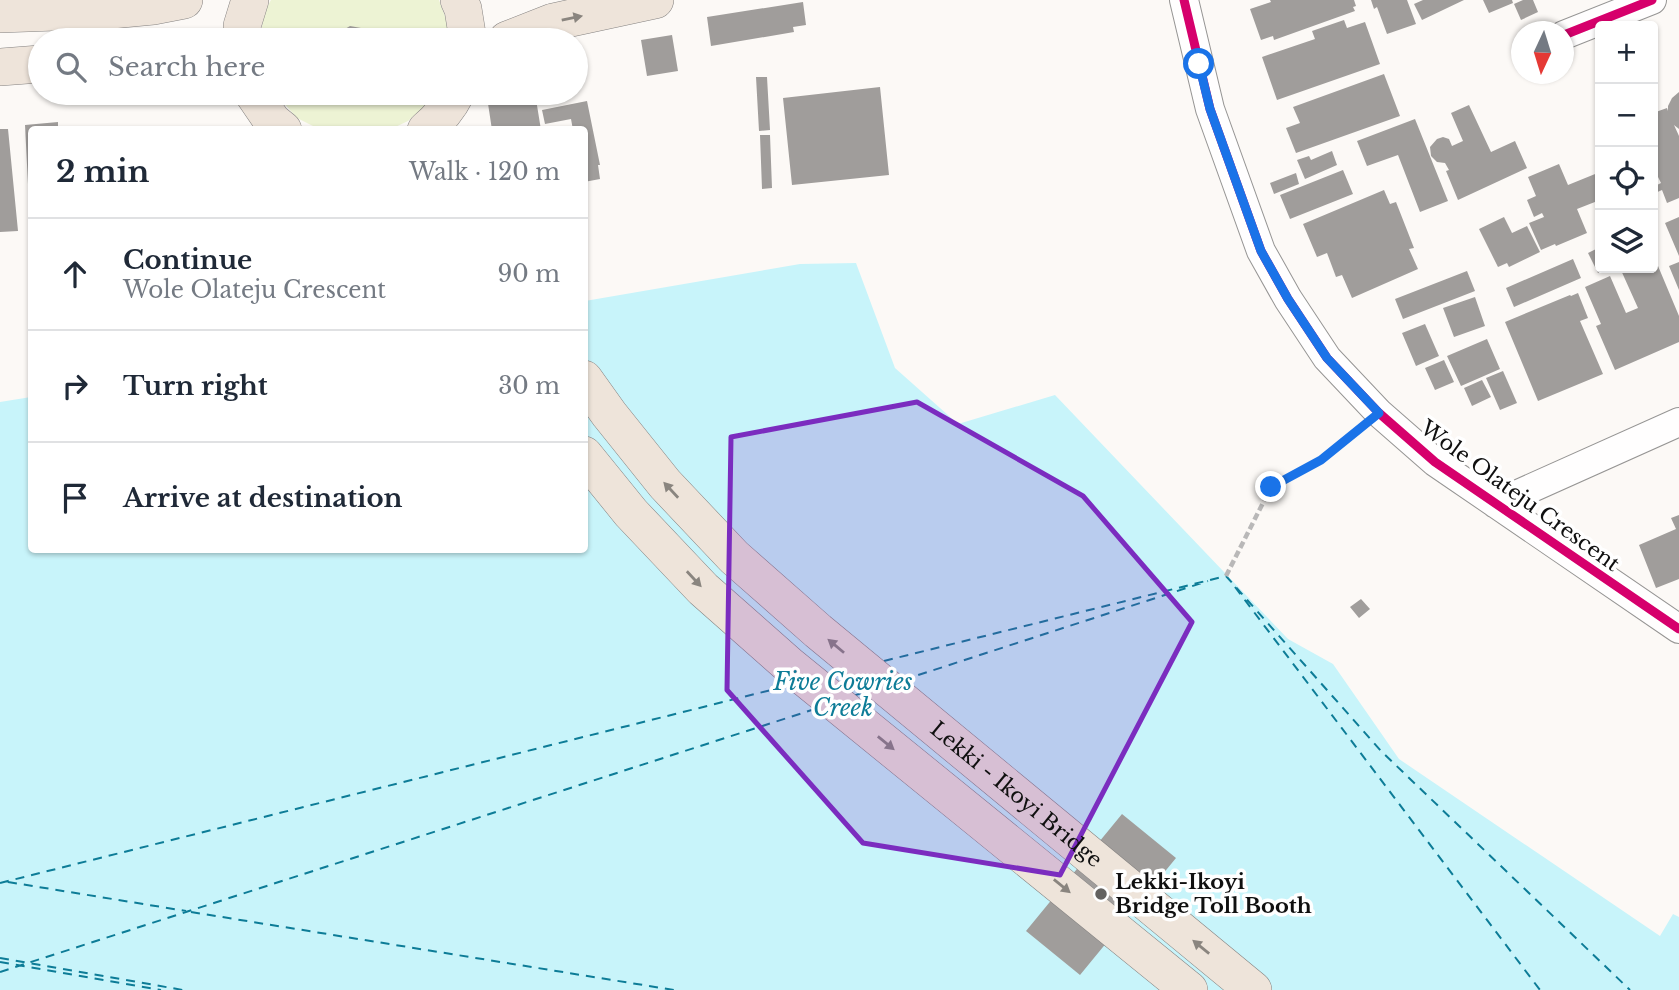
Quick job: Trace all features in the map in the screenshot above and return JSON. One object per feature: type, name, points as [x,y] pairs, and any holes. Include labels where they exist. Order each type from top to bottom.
[{"type":"main road","points":[[0,14],[111,10],[184,0]]},
{"type":"main road","points":[[242,28],[250,0]]},
{"type":"main road","points":[[459,0],[466,28]]},
{"type":"main road","points":[[538,28],[553,22],[655,0]]},
{"type":"main road","points":[[0,67],[28,65]]},
{"type":"main road","points":[[260,105],[279,126]]},
{"type":"main road","points":[[431,126],[453,107]]},
{"type":"main road","name":"Lekki - Ikoyi Bridge","points":[[588,385],[665,484],[734,557],[818,631],[1253,990]]},
{"type":"main road","name":"Lekki - Ikoyi Bridge","points":[[588,460],[631,513],[712,597],[789,665],[1189,990]]},
{"type":"street","name":"Wole Olateju Crescent","points":[[1184,0],[1210,109],[1261,251],[1288,299],[1327,358],[1379,413],[1435,462],[1679,629]]},
{"type":"street","points":[[1574,31],[1652,0]]},
{"type":"street","points":[[1496,505],[1679,422]]},
{"type":"path","points":[[1226,576],[1271,487],[1321,460],[1379,413]]},
{"type":"highlighted area","points":[[917,402],[1083,496],[1192,622],[1060,875],[863,843],[727,690],[731,437]]},
{"type":"green space","points":[[271,0],[439,0],[448,28],[262,28],[264,13]]},
{"type":"green space","points":[[286,105],[426,105],[408,121],[397,126],[313,126],[297,118]]},
{"type":"water","name":"Five Cowries Creek","points":[[856,263],[895,368],[958,424],[1055,395],[1288,639],[1333,664],[1399,759],[1660,936],[1673,914],[1679,917],[1679,990],[0,990],[0,402],[28,397],[28,553],[588,553],[588,300],[800,264]]},
{"type":"building","points":[[1270,0],[1354,0],[1356,6],[1353,7],[1355,11],[1274,40],[1273,36],[1261,40],[1250,9],[1271,2]]},
{"type":"building","points":[[1371,0],[1407,0],[1416,24],[1387,34],[1377,7],[1374,9]]},
{"type":"building","points":[[1423,0],[1464,0],[1422,20],[1414,4]]},
{"type":"building","points":[[1483,0],[1512,0],[1513,3],[1489,13]]},
{"type":"building","points":[[1533,0],[1538,12],[1521,20],[1514,4]]},
{"type":"building","points":[[803,2],[806,25],[793,27],[794,32],[711,46],[707,17]]},
{"type":"building","points":[[1344,20],[1347,28],[1365,22],[1380,64],[1277,100],[1262,57],[1315,39],[1312,31]]},
{"type":"building","points":[[672,35],[678,71],[647,76],[641,40]]},
{"type":"building","points":[[1384,74],[1400,116],[1296,153],[1286,128],[1300,123],[1293,107]]},
{"type":"building","points":[[756,77],[767,77],[770,130],[759,131]]},
{"type":"building","points":[[880,87],[889,175],[792,185],[783,98]]},
{"type":"building","points":[[1679,92],[1679,129],[1674,125],[1679,136],[1679,198],[1667,203],[1662,190],[1658,192],[1658,184],[1661,183],[1658,177],[1658,111],[1667,108],[1668,111],[1672,98]]},
{"type":"building","points":[[488,105],[537,105],[540,126],[491,126]]},
{"type":"building","points":[[567,105],[588,105],[600,165],[600,179],[588,181],[588,126],[572,126],[571,119],[545,124],[542,110]]},
{"type":"building","points":[[1469,105],[1491,152],[1515,141],[1527,168],[1458,200],[1446,171],[1449,170],[1445,163],[1437,162],[1431,156],[1430,147],[1443,137],[1449,139],[1452,146],[1463,141],[1451,113]]},
{"type":"building","points":[[1415,119],[1448,201],[1420,212],[1398,155],[1367,166],[1357,141]]},
{"type":"building","points":[[58,122],[58,126],[28,126],[28,184],[25,125]]},
{"type":"building","points":[[0,129],[8,129],[18,231],[0,232]]},
{"type":"building","points":[[760,135],[770,135],[772,188],[762,189]]},
{"type":"building","points":[[1332,151],[1337,165],[1305,179],[1297,160],[1309,156],[1311,160]]},
{"type":"building","points":[[1559,164],[1568,185],[1595,174],[1595,202],[1577,209],[1587,233],[1541,250],[1529,223],[1544,217],[1542,213],[1534,217],[1527,200],[1536,196],[1528,177]]},
{"type":"building","points":[[1343,170],[1353,194],[1290,219],[1280,195]]},
{"type":"building","points":[[1296,173],[1299,184],[1274,194],[1270,183]]},
{"type":"building","points":[[1384,190],[1390,204],[1396,202],[1414,248],[1409,249],[1418,269],[1352,298],[1342,275],[1336,277],[1327,253],[1317,257],[1303,224]]},
{"type":"building","points":[[1504,217],[1512,233],[1527,226],[1540,252],[1509,267],[1507,263],[1498,267],[1479,229]]},
{"type":"building","points":[[1679,217],[1679,256],[1665,223]]},
{"type":"building","points":[[1595,250],[1595,267],[1588,253]]},
{"type":"building","points":[[1573,259],[1581,278],[1514,307],[1506,288]]},
{"type":"building","points":[[1679,262],[1679,290],[1669,266]]},
{"type":"building","points":[[1658,266],[1679,316],[1679,342],[1615,370],[1596,326],[1601,324],[1585,287],[1610,276],[1626,313],[1638,308],[1622,273],[1658,273]]},
{"type":"building","points":[[1467,271],[1475,291],[1403,319],[1395,299]]},
{"type":"building","points":[[1578,293],[1588,318],[1580,321],[1603,374],[1538,401],[1505,322]]},
{"type":"building","points":[[1475,297],[1485,326],[1454,337],[1443,308]]},
{"type":"building","points":[[1425,324],[1439,356],[1416,366],[1402,333]]},
{"type":"building","points":[[1487,339],[1500,369],[1461,386],[1447,356]]},
{"type":"building","points":[[1444,360],[1454,382],[1435,390],[1425,368]]},
{"type":"building","points":[[1503,371],[1517,403],[1500,410],[1486,378]]},
{"type":"building","points":[[1482,380],[1491,397],[1472,406],[1464,388]]},
{"type":"building","points":[[1679,515],[1679,579],[1656,588],[1639,545],[1676,529],[1671,518]]},
{"type":"building","points":[[1361,599],[1370,609],[1359,618],[1350,607]]},
{"type":"building","name":"Lekki-Ikoyi Bridge Toll Booth","points":[[1122,814],[1176,858],[1080,975],[1026,931]]},
{"type":"ferry route","points":[[884,661],[1226,576],[1381,751],[1630,990]]},
{"type":"ferry route","points":[[903,680],[1208,581]]},
{"type":"ferry route","points":[[1235,587],[1540,990]]},
{"type":"ferry route","points":[[829,675],[841,672]]},
{"type":"ferry route","points":[[0,883],[787,686]]},
{"type":"ferry route","points":[[853,696],[865,692]]},
{"type":"ferry route","points":[[0,972],[815,709]]},
{"type":"ferry route","points":[[8,882],[186,911]]},
{"type":"ferry route","points":[[191,912],[674,990]]},
{"type":"ferry route","points":[[0,958],[183,990]]},
{"type":"ferry route","points":[[0,962],[161,990]]},
{"type":"cycle path","points":[[1184,0],[1210,109],[1261,251],[1288,299],[1327,358],[1379,413],[1435,462],[1679,629]]},
{"type":"cycle path","points":[[1574,31],[1652,0]]},
{"type":"place","name":"Lekki-Ikoyi Bridge Toll Booth","points":[[1101,894]]},
{"type":"route","points":[[1199,64],[1210,109],[1261,251],[1288,299],[1327,358],[1379,413],[1321,460],[1271,487]]}]
